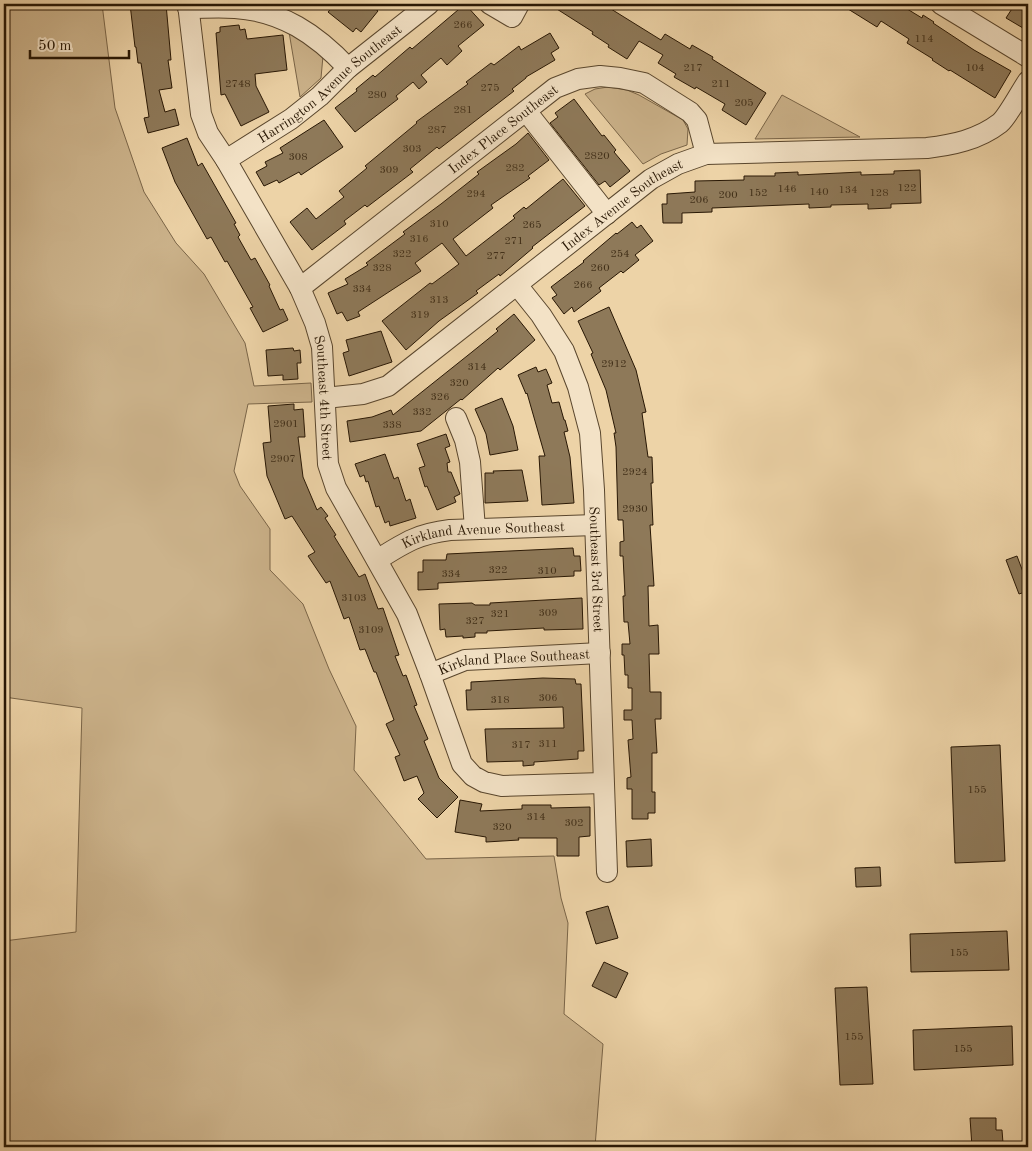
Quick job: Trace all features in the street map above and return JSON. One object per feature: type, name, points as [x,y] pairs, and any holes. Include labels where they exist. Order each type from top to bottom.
[{"type":"street","name":"Harrington Avenue Southeast","points":[[226,160],[320,96],[348,68],[429,4]]},
{"type":"street","points":[[490,4],[512,17],[519,4]]},
{"type":"street","points":[[941,4],[1028,57]]},
{"type":"street","points":[[188,6],[236,8],[275,15],[329,47],[348,68]]},
{"type":"street","name":"Southeast 4th Street","points":[[188,6],[201,114],[208,133],[226,160],[300,288],[315,323],[322,347],[328,464],[336,488],[407,614],[462,764],[473,776],[484,782],[502,786],[603,783]]},
{"type":"street","name":"Index Place Southeast","points":[[300,288],[555,88],[578,79],[600,76],[644,83],[690,112],[697,120],[706,154]]},
{"type":"street","name":"Index Avenue Southeast","points":[[325,398],[363,394],[388,386],[651,179],[678,164],[706,154],[927,148],[950,145],[968,140],[1001,122],[1028,81]]},
{"type":"street","points":[[526,111],[607,214]]},
{"type":"street","name":"Southeast 3rd Street","points":[[517,285],[541,315],[564,351],[578,387],[590,433],[594,490],[607,872]]},
{"type":"street","points":[[456,418],[465,440],[470,462],[475,529]]},
{"type":"street","name":"Kirkland Avenue Southeast","points":[[377,560],[408,540],[430,533],[475,529],[595,525]]},
{"type":"street","name":"Kirkland Place Southeast","points":[[430,674],[465,660],[600,653]]},
{"type":"shaded area","points":[[4,4],[102,4],[115,108],[144,192],[176,243],[204,274],[245,343],[254,386],[311,383],[312,402],[248,404],[234,471],[240,486],[270,529],[270,570],[303,604],[329,669],[356,726],[354,770],[426,859],[554,856],[561,898],[568,923],[564,1014],[603,1044],[595,1147],[4,1147],[4,941],[76,932],[82,708],[4,697]]},
{"type":"shaded area","points":[[289,32],[323,56],[321,78],[300,97]]},
{"type":"shaded area","points":[[608,87],[627,90],[639,95],[683,120],[688,129],[687,145],[661,154],[643,164],[585,94],[595,89]]},
{"type":"shaded area","points":[[782,95],[860,137],[755,139]]},
{"type":"building","points":[[130,4],[166,4],[171,60],[168,60],[172,88],[159,90],[165,112],[175,109],[179,125],[148,133],[144,118],[149,117],[141,63],[138,63],[135,47]]},
{"type":"building","points":[[335,4],[369,4],[378,11],[361,32],[356,28],[353,32],[328,12]]},
{"type":"building","points":[[465,4],[484,25],[458,46],[462,51],[447,65],[441,58],[421,75],[427,82],[419,89],[413,82],[396,96],[398,99],[355,132],[335,108],[357,91],[356,89],[373,75],[375,77],[410,47],[412,49]]},
{"type":"building","points":[[549,4],[603,4],[661,40],[665,34],[690,49],[692,45],[766,93],[746,125],[722,110],[725,104],[674,77],[676,74],[658,63],[663,55],[639,41],[627,59],[608,47],[609,45],[592,34],[593,32]]},
{"type":"building","points":[[840,4],[899,4],[922,18],[923,15],[974,50],[1011,71],[995,98],[932,60],[907,43],[909,39],[881,21],[877,27]]},
{"type":"building","points":[[1015,4],[1028,4],[1028,31],[1006,18]]},
{"type":"building","points":[[239,25],[240,30],[245,29],[247,39],[283,35],[287,70],[255,74],[256,86],[269,112],[241,126],[225,94],[221,95],[216,33],[220,32],[220,27]]},
{"type":"building","points":[[550,33],[559,48],[551,53],[555,60],[526,77],[512,89],[514,91],[439,149],[437,147],[410,169],[413,172],[367,207],[365,205],[344,221],[346,224],[312,250],[290,222],[307,208],[316,219],[344,197],[339,191],[367,168],[365,166],[416,122],[468,84],[466,82],[491,63],[494,65],[519,46],[521,50]]},
{"type":"building","points":[[574,99],[602,136],[604,135],[616,150],[614,152],[630,171],[610,187],[605,181],[599,185],[550,123],[558,117],[555,113]]},
{"type":"building","points":[[324,120],[343,147],[301,175],[299,172],[279,183],[277,180],[264,186],[256,172],[267,166],[265,162],[283,153],[280,148]]},
{"type":"building","points":[[528,133],[549,160],[528,176],[530,178],[491,205],[493,208],[453,239],[466,256],[515,218],[513,216],[524,207],[526,209],[563,179],[585,206],[532,247],[500,276],[499,274],[476,291],[478,293],[439,321],[406,350],[382,321],[430,283],[432,284],[459,264],[442,243],[415,263],[421,271],[358,312],[360,316],[347,321],[342,312],[337,314],[328,293],[348,284],[345,279],[368,265],[366,263],[405,234],[403,232],[479,174],[477,172]]},
{"type":"building","points":[[187,138],[198,166],[202,163],[236,223],[234,224],[240,235],[238,237],[251,260],[255,258],[270,285],[280,310],[283,309],[288,320],[263,332],[250,308],[253,307],[227,261],[225,262],[211,237],[207,239],[175,182],[162,148]]},
{"type":"building","points":[[920,170],[921,203],[891,204],[891,208],[868,209],[868,204],[831,205],[831,207],[809,208],[809,204],[712,208],[712,212],[682,213],[682,223],[663,223],[662,204],[667,204],[667,194],[695,192],[695,181],[744,180],[744,176],[775,176],[775,173],[798,172],[798,175],[861,172],[861,175],[894,174],[894,171]]},
{"type":"building","points":[[632,222],[637,228],[641,225],[653,241],[635,255],[639,260],[599,288],[601,291],[574,312],[572,307],[564,314],[552,298],[557,295],[551,287]]},
{"type":"building","points":[[609,307],[636,370],[646,412],[642,413],[648,457],[652,457],[653,525],[650,525],[654,586],[648,586],[649,626],[658,625],[659,654],[649,654],[650,692],[661,692],[661,719],[655,719],[657,753],[652,753],[652,792],[655,792],[655,813],[648,813],[648,819],[632,819],[632,789],[627,789],[627,778],[631,777],[628,740],[633,739],[632,720],[624,720],[624,710],[632,710],[632,688],[628,688],[628,675],[625,675],[624,655],[622,655],[622,644],[630,644],[628,622],[624,622],[623,556],[620,556],[620,542],[624,541],[623,520],[618,520],[614,433],[616,433],[606,390],[591,354],[593,353],[578,321]]},
{"type":"building","points":[[514,314],[535,340],[500,370],[498,368],[462,400],[421,431],[350,442],[347,421],[372,417],[391,410],[393,415],[498,331],[496,329]]},
{"type":"building","points":[[381,331],[392,362],[349,376],[343,353],[349,351],[346,340]]},
{"type":"building","points":[[293,348],[294,351],[300,350],[301,363],[297,363],[298,379],[283,380],[283,375],[268,376],[266,350]]},
{"type":"building","points":[[536,367],[538,372],[546,369],[552,383],[547,385],[552,403],[559,402],[565,420],[568,431],[564,432],[570,457],[574,503],[542,505],[539,456],[545,456],[527,393],[518,375]]},
{"type":"building","points":[[502,398],[513,426],[518,450],[490,455],[486,434],[475,409]]},
{"type":"building","points":[[294,404],[294,410],[303,409],[305,437],[298,437],[303,477],[317,510],[321,507],[328,516],[325,518],[336,535],[334,536],[359,577],[365,574],[378,609],[383,608],[399,655],[395,656],[403,676],[406,675],[417,705],[414,706],[428,739],[424,741],[439,778],[458,797],[437,818],[418,799],[424,793],[417,776],[404,781],[395,757],[400,755],[386,724],[394,720],[376,672],[374,672],[365,649],[360,650],[349,617],[344,619],[330,581],[326,583],[308,556],[315,552],[292,516],[285,519],[267,476],[263,443],[271,442],[268,406]]},
{"type":"building","points":[[446,434],[450,446],[445,448],[450,462],[447,463],[448,472],[451,472],[460,494],[454,497],[456,502],[437,510],[427,486],[425,487],[419,468],[425,466],[417,444]]},
{"type":"building","points":[[385,454],[394,479],[398,477],[406,501],[410,499],[416,518],[390,526],[389,521],[385,523],[379,506],[376,507],[368,481],[366,482],[364,475],[360,477],[355,464]]},
{"type":"building","points":[[522,470],[528,501],[485,503],[485,473]]},
{"type":"building","points":[[573,548],[574,556],[580,556],[581,571],[574,571],[574,576],[438,583],[438,589],[418,590],[418,572],[423,572],[423,560],[446,560],[447,554]]},
{"type":"building","points":[[1017,556],[1026,580],[1028,579],[1028,591],[1019,594],[1006,560]]},
{"type":"building","points":[[582,598],[583,629],[544,630],[544,628],[487,631],[487,633],[475,633],[475,637],[463,638],[463,636],[446,637],[445,629],[440,630],[439,604],[472,603],[475,605],[490,605],[490,603]]},
{"type":"building","points":[[543,678],[575,679],[576,684],[581,684],[584,751],[578,751],[578,759],[534,762],[534,765],[523,766],[523,761],[487,762],[485,729],[564,728],[563,707],[467,710],[466,690],[471,690],[471,682]]},
{"type":"building","points":[[1000,745],[1005,861],[955,863],[951,747]]},
{"type":"building","points":[[460,800],[482,804],[480,811],[522,809],[522,805],[551,805],[551,808],[590,807],[590,836],[579,837],[579,856],[557,856],[557,838],[518,838],[519,840],[486,842],[486,837],[455,832]]},
{"type":"building","points":[[651,839],[652,866],[627,867],[626,841]]},
{"type":"building","points":[[880,867],[881,886],[856,887],[855,868]]},
{"type":"building","points":[[608,906],[618,938],[596,944],[586,912]]},
{"type":"building","points":[[1007,931],[1009,970],[911,972],[910,934]]},
{"type":"building","points":[[604,962],[628,973],[616,998],[592,986]]},
{"type":"building","points":[[867,987],[873,1084],[840,1085],[835,988]]},
{"type":"building","points":[[1012,1026],[1013,1065],[914,1070],[913,1030]]},
{"type":"building","points":[[970,1118],[996,1118],[996,1130],[1002,1130],[1003,1143],[997,1143],[997,1147],[972,1147]]}]
